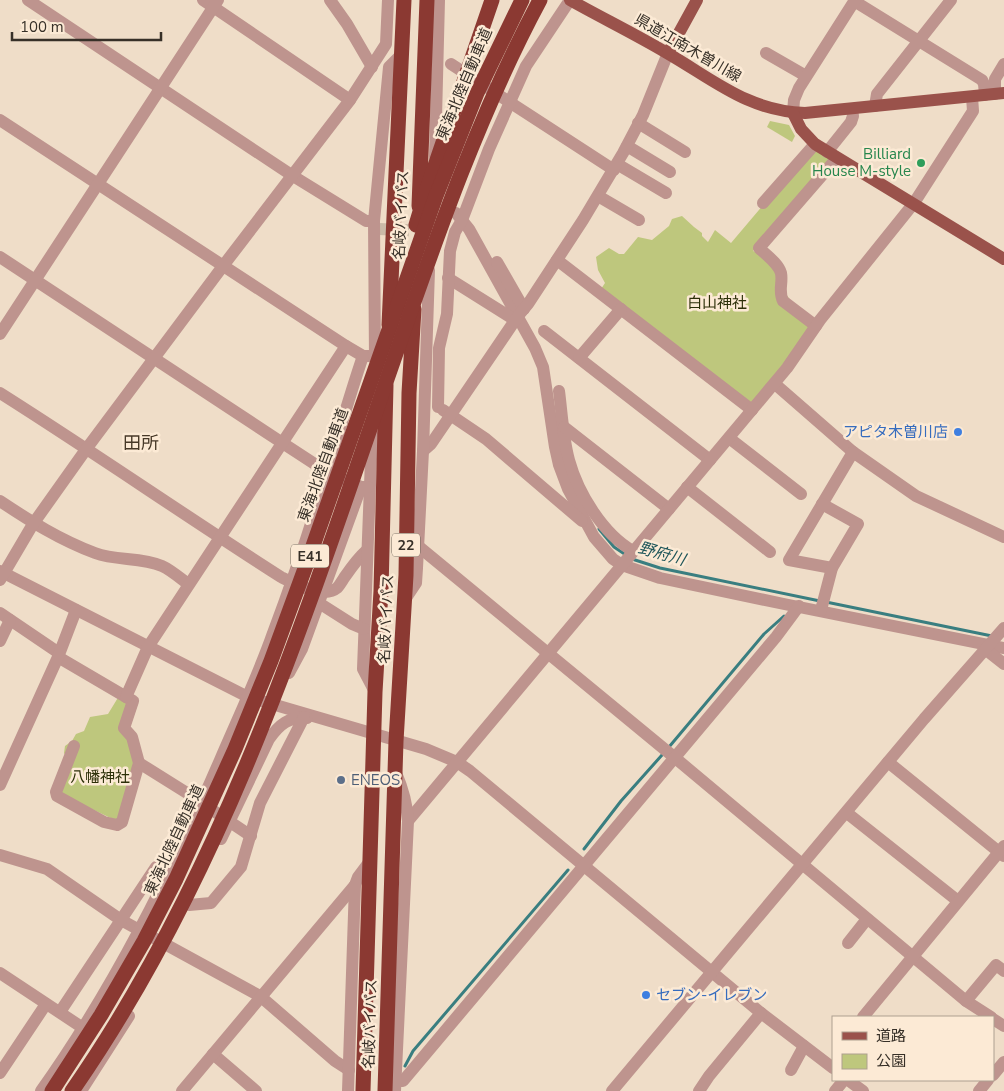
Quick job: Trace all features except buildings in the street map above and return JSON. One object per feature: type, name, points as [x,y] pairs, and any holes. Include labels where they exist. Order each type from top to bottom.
[{"type":"highway","name":"名岐バイパス","points":[[363,1091],[392,226],[404,0]]},
{"type":"highway","name":"名岐バイパス","points":[[392,1088],[396,740],[404,601],[409,393],[427,0]]},
{"type":"highway","points":[[365,401],[425,195],[492,0]]},
{"type":"highway","name":"東海北陸自動車道","points":[[52,1091],[101,1015],[144,942],[176,879],[235,749],[271,661],[365,401],[436,196],[477,93],[522,0]]},
{"type":"highway","name":"E41","points":[[72,1091],[118,1019],[156,952],[190,886],[252,753],[288,664],[450,203],[492,100],[540,0]]},
{"type":"highway","points":[[510,60],[545,0]]},
{"type":"main road","name":"県道江南木曽川線","points":[[570,0],[668,53],[732,93],[761,106],[794,113],[995,94]]},
{"type":"main road","points":[[668,53],[697,0]]},
{"type":"main road","points":[[794,113],[801,129],[815,144],[1003,257]]},
{"type":"street","points":[[28,0],[293,176],[376,226]]},
{"type":"street","points":[[203,0],[216,4],[350,100]]},
{"type":"street","points":[[330,0],[348,24],[372,68]]},
{"type":"street","points":[[388,0],[386,44],[372,68],[350,100],[87,448],[33,524],[1,575],[76,610],[248,697],[426,749],[457,762],[761,1013],[804,1046],[830,1061]]},
{"type":"street","points":[[404,601],[416,583],[436,134],[439,0]]},
{"type":"street","points":[[438,407],[439,348],[446,314],[450,232],[526,66],[570,0]]},
{"type":"street","points":[[794,113],[797,94],[806,76],[854,0],[982,80],[995,94]]},
{"type":"street","points":[[875,106],[876,94],[951,0]]},
{"type":"street","points":[[0,334],[216,4]]},
{"type":"street","points":[[423,451],[431,444],[557,260],[616,167],[638,123],[668,53]]},
{"type":"street","points":[[766,53],[806,76]]},
{"type":"street","points":[[375,692],[363,669],[369,356],[376,226],[389,67],[402,54]]},
{"type":"street","points":[[451,64],[616,167],[666,193]]},
{"type":"street","points":[[995,94],[996,79],[1004,64]]},
{"type":"street","points":[[408,821],[687,486],[775,384],[816,326],[914,203],[973,111],[972,97]]},
{"type":"street","points":[[816,326],[783,301],[780,295],[781,275],[779,268],[759,248],[832,155],[851,122],[853,116],[852,109]]},
{"type":"street","points":[[0,120],[346,346],[369,356]]},
{"type":"street","points":[[638,123],[684,152]]},
{"type":"street","points":[[763,203],[815,144]]},
{"type":"street","points":[[627,146],[670,172]]},
{"type":"street","points":[[598,196],[639,220]]},
{"type":"street","points":[[461,210],[519,314],[543,367],[559,464],[568,489],[594,537],[613,559],[628,558]]},
{"type":"street","points":[[0,257],[327,472],[365,487]]},
{"type":"street","points":[[557,260],[752,410]]},
{"type":"street","points":[[448,278],[519,314]]},
{"type":"street","points":[[579,358],[621,309]]},
{"type":"street","points":[[544,331],[710,460]]},
{"type":"street","points":[[126,697],[148,647],[281,442],[346,346]]},
{"type":"street","points":[[41,1091],[83,1028],[140,931],[170,872],[201,803],[273,636],[327,472],[344,411],[369,356]]},
{"type":"street","points":[[775,384],[853,452],[916,496],[1004,537]]},
{"type":"street","points":[[559,391],[569,461],[591,508],[610,534],[621,544],[628,558],[660,578],[799,606],[822,604],[993,640],[1004,648]]},
{"type":"street","points":[[0,393],[87,448],[281,577],[321,598],[352,624],[364,628]]},
{"type":"street","points":[[424,403],[438,407],[486,439],[586,524]]},
{"type":"street","points":[[564,427],[669,509]]},
{"type":"street","points":[[729,438],[801,494]]},
{"type":"street","points":[[832,568],[789,560],[853,452]]},
{"type":"street","points":[[687,486],[770,552]]},
{"type":"street","points":[[274,705],[302,649],[365,487]]},
{"type":"street","points":[[0,501],[33,524],[94,552],[111,558],[144,561],[163,566],[188,584]]},
{"type":"street","points":[[822,504],[858,524],[832,568],[822,604]]},
{"type":"street","points":[[418,546],[966,1001],[989,1016]]},
{"type":"street","points":[[321,598],[337,588],[358,558],[366,551]]},
{"type":"street","points":[[392,1088],[403,1081],[776,637],[799,606]]},
{"type":"street","points":[[0,785],[76,610]]},
{"type":"street","points":[[0,641],[5,616],[58,655],[133,701],[124,728],[132,737],[139,763],[122,822],[116,825],[104,822],[57,796],[56,792],[74,746]]},
{"type":"street","points":[[993,640],[1004,664]]},
{"type":"street","points":[[613,1091],[888,762],[993,640]]},
{"type":"street","points":[[81,1091],[110,1047],[167,947],[230,822],[269,739],[278,727],[294,718],[304,717],[322,720]]},
{"type":"street","points":[[189,905],[211,903],[242,867],[260,804],[304,717]]},
{"type":"street","points":[[864,1016],[958,901],[1002,851],[888,762]]},
{"type":"street","points":[[139,763],[251,836]]},
{"type":"street","points":[[392,1088],[408,821],[403,788],[396,772]]},
{"type":"street","points":[[847,813],[958,901]]},
{"type":"street","points":[[0,855],[47,869],[121,920],[167,947],[260,996],[335,1061],[349,1070]]},
{"type":"street","points":[[348,1091],[355,885],[358,877],[370,861]]},
{"type":"street","points":[[60,1012],[156,867],[170,872]]},
{"type":"street","points":[[182,1091],[355,885]]},
{"type":"street","points":[[848,943],[867,919]]},
{"type":"street","points":[[966,1001],[996,965],[1004,971]]},
{"type":"street","points":[[0,973],[83,1028]]},
{"type":"street","points":[[0,1074],[46,1004]]},
{"type":"street","points":[[699,1091],[709,1076],[761,1013]]},
{"type":"street","points":[[791,1070],[804,1046]]},
{"type":"street","points":[[214,1054],[256,1091]]},
{"type":"street","points":[[994,1074],[1004,1062]]},
{"type":"street","points":[[835,1091],[843,1081]]},
{"type":"street","points":[[849,1081],[863,1091]]},
{"type":"green space","points":[[770,121],[789,125],[795,136],[792,142],[767,127]]},
{"type":"green space","name":"白山神社","points":[[815,144],[833,155],[753,251],[764,255],[777,273],[779,285],[813,330],[756,406],[599,292],[605,283],[598,270],[596,257],[609,248],[619,254],[624,254],[638,237],[652,240],[669,226],[672,219],[682,216],[702,233],[702,236],[708,242],[715,230],[731,243]]},
{"type":"green space","name":"八幡神社","points":[[119,696],[133,701],[124,728],[139,763],[119,822],[56,792],[70,762],[64,753],[65,746],[72,741],[76,734],[84,731],[90,717],[108,714]]},
{"type":"waterway","name":"野府川","points":[[599,529],[614,547],[626,555]]},
{"type":"waterway","name":"野府川","points":[[632,559],[660,568],[820,601]]},
{"type":"waterway","name":"野府川","points":[[826,602],[992,636]]},
{"type":"waterway","points":[[669,747],[764,634],[784,616]]},
{"type":"waterway","points":[[584,849],[621,801],[662,755]]},
{"type":"waterway","points":[[405,1066],[413,1051],[568,870]]},
{"type":"tunnel","points":[[379,229],[427,231]]},
{"type":"place","name":"Billiard House M-style","points":[[921,163]]},
{"type":"place","name":"アピタ木曽川店","points":[[958,432]]},
{"type":"place","name":"ENEOS","points":[[341,780]]},
{"type":"place","name":"セブン-イレブン","points":[[646,995]]},
{"type":"district","name":"田所","points":[[141,443]]}]
